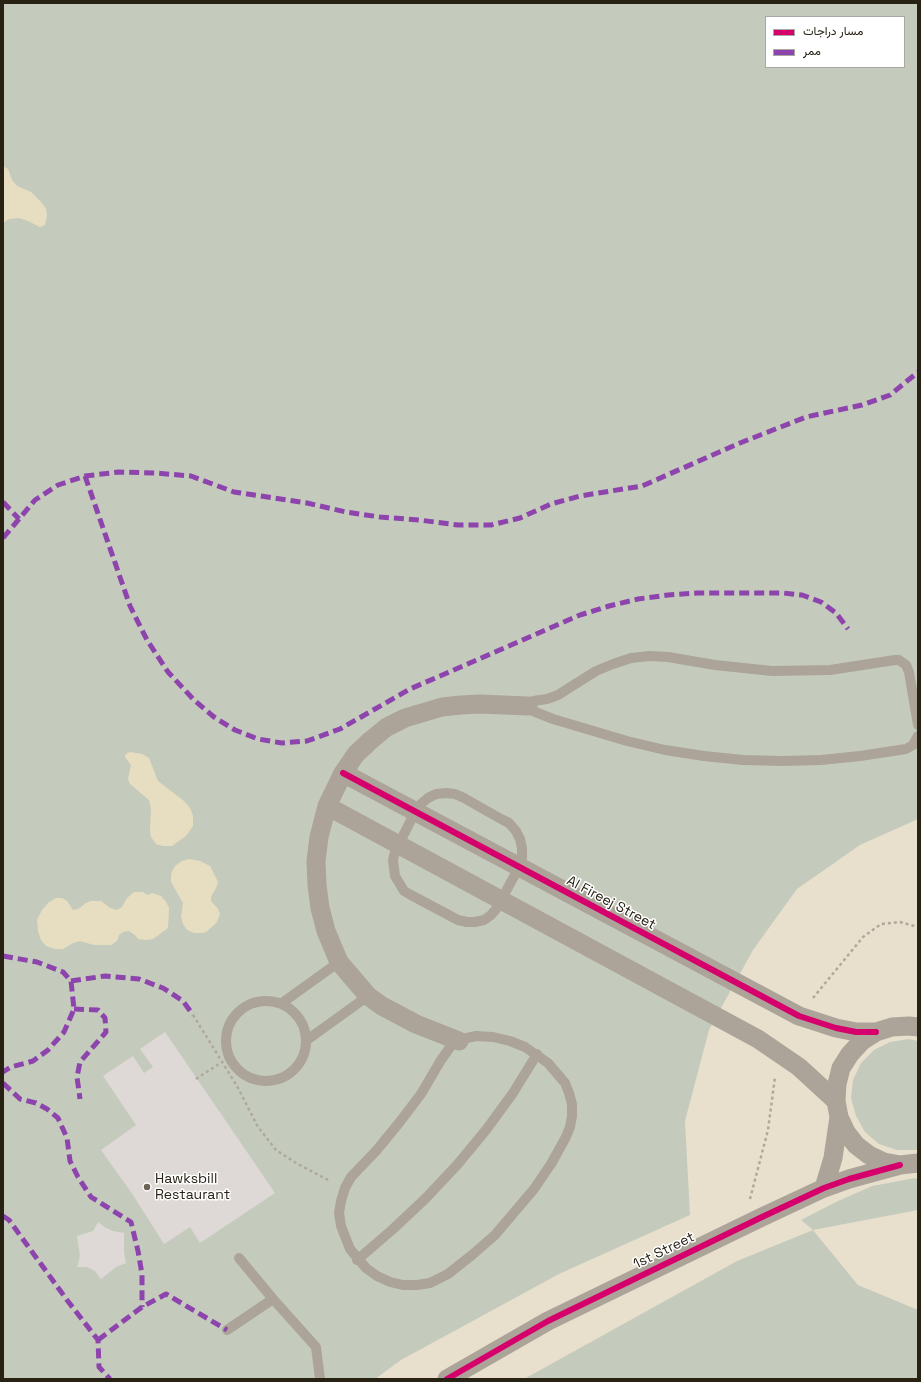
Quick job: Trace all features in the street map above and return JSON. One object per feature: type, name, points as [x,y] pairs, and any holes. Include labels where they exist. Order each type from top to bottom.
[{"type":"street","points":[[459,1041],[416,1024],[382,1006],[368,996],[339,962],[326,931],[320,908],[316,861],[319,837],[327,806],[343,773],[356,754],[387,727],[405,718],[423,712],[461,704],[528,706]]},
{"type":"street","name":"Al Fireej Street","points":[[343,773],[799,1016],[836,1028],[856,1032],[876,1032]]},
{"type":"street","points":[[327,806],[758,1039],[800,1067],[838,1109],[846,1132],[856,1145],[869,1155],[884,1162],[909,1164]]},
{"type":"street","points":[[824,1188],[834,1158],[838,1109],[837,1084],[841,1068],[850,1054],[862,1041],[876,1032],[892,1027],[915,1025]]},
{"type":"street","name":"1st Street","points":[[447,1379],[548,1320],[824,1188],[855,1178],[909,1164]]},
{"type":"lane","points":[[918,724],[909,672],[906,665],[899,660],[830,670],[772,671],[715,665],[668,657],[650,656],[631,658],[596,671],[558,695],[548,699],[533,701],[529,703],[528,706],[532,711],[553,719],[627,741],[688,754],[743,760],[821,760],[860,756],[906,749],[913,745],[918,736]]},
{"type":"lane","points":[[436,794],[456,794],[509,824],[516,831],[522,848],[522,858],[519,867],[501,901],[491,915],[479,921],[467,922],[458,920],[404,890],[394,876],[393,860],[416,812],[421,804],[436,794]]},
{"type":"lane","points":[[282,1003],[339,962]]},
{"type":"lane","points":[[307,1040],[368,996]]},
{"type":"lane","points":[[270,1000],[282,1003],[292,1010],[300,1018],[305,1028],[307,1040],[305,1052],[300,1063],[292,1072],[281,1078],[269,1081],[257,1081],[236,1069],[229,1058],[226,1047],[226,1034],[229,1023],[236,1013],[246,1005],[257,1001],[270,1000]]},
{"type":"lane","points":[[476,1036],[510,1040],[537,1054],[548,1063],[565,1083],[572,1104],[572,1116],[566,1137],[551,1164],[515,1213],[495,1235],[472,1255],[448,1274],[430,1283],[417,1285],[390,1282],[377,1276],[366,1268],[357,1260],[350,1249],[341,1226],[339,1213],[345,1188],[351,1177],[376,1151],[421,1094],[445,1053],[451,1046],[459,1041],[476,1036]]},
{"type":"lane","points":[[357,1260],[425,1199],[457,1165],[486,1130],[513,1093],[537,1054]]},
{"type":"lane","points":[[239,1258],[316,1347],[320,1379]]},
{"type":"lane","points":[[227,1330],[273,1299]]},
{"type":"path","points":[[799,1016],[863,937],[881,924],[900,922],[918,927]]},
{"type":"path","points":[[193,1015],[237,1086],[258,1127],[276,1150],[296,1163],[345,1188]]},
{"type":"path","points":[[749,1201],[768,1130],[779,1052]]},
{"type":"path","points":[[196,1078],[222,1062]]},
{"type":"green space","points":[[3,3],[918,3],[918,819],[860,845],[797,889],[753,950],[709,1030],[685,1121],[690,1215],[559,1274],[401,1360],[375,1379],[3,1379]]},
{"type":"green space","points":[[909,1039],[918,1041],[918,1150],[897,1150],[879,1144],[865,1132],[856,1116],[851,1098],[853,1080],[861,1063],[874,1050],[890,1042]]},
{"type":"green space","points":[[915,1178],[918,1179],[918,1210],[813,1230],[801,1220],[872,1186]]},
{"type":"green space","points":[[813,1230],[858,1285],[918,1310],[918,1379],[524,1379],[737,1261]]},
{"type":"sand","points":[[3,166],[8,169],[12,180],[17,186],[31,192],[42,203],[46,209],[47,215],[45,225],[40,227],[19,218],[9,219],[3,223]]},
{"type":"sand","points":[[130,752],[142,754],[149,758],[158,781],[184,801],[190,808],[193,816],[193,826],[186,836],[172,846],[156,844],[151,837],[151,808],[149,800],[130,784],[128,779],[131,765],[125,757],[126,754]]},
{"type":"sand","points":[[189,859],[200,861],[210,866],[218,882],[211,897],[211,901],[218,909],[220,914],[217,922],[213,926],[206,932],[201,933],[194,933],[187,930],[183,924],[181,917],[183,903],[171,882],[171,874],[175,866],[182,861]]},
{"type":"sand","points":[[134,892],[143,892],[147,895],[152,893],[161,896],[169,908],[168,928],[153,939],[138,939],[129,931],[123,932],[119,935],[117,941],[111,945],[94,945],[80,941],[63,949],[55,949],[46,946],[41,940],[37,920],[42,910],[48,903],[56,898],[62,898],[67,901],[73,910],[78,909],[91,901],[101,901],[110,908],[117,910],[122,907],[127,898]]},
{"type":"building","points":[[165,1032],[275,1193],[200,1243],[190,1227],[164,1244],[133,1195],[101,1150],[136,1125],[103,1076],[133,1056],[144,1073],[153,1067],[140,1049]]},
{"type":"building","points":[[98,1222],[113,1231],[124,1233],[124,1252],[126,1263],[116,1267],[101,1279],[95,1271],[87,1267],[77,1267],[80,1256],[77,1236],[93,1231]]},
{"type":"marked path","points":[[3,538],[35,500],[58,485],[85,476],[119,472],[191,476],[234,492],[307,503],[346,512],[380,517],[458,525],[491,525],[520,518],[551,504],[580,496],[642,486],[740,443],[806,417],[862,405],[890,395],[918,372]]},
{"type":"marked path","points":[[85,476],[130,606],[147,640],[168,672],[194,700],[214,717],[235,730],[258,739],[282,743],[307,741],[340,729],[410,689],[580,615],[638,599],[698,593],[783,593],[802,595],[821,602],[836,613],[848,629]]},
{"type":"marked path","points":[[3,502],[19,519]]},
{"type":"marked path","points":[[3,956],[37,962],[63,972],[71,981],[74,1009],[64,1032],[48,1050],[33,1061],[11,1067],[3,1072]]},
{"type":"marked path","points":[[71,981],[105,976],[139,979],[163,988],[183,1001],[193,1015]]},
{"type":"marked path","points":[[74,1009],[98,1010],[105,1018],[106,1032],[80,1062],[77,1077],[80,1099]]},
{"type":"marked path","points":[[3,1083],[20,1099],[36,1103],[47,1109],[58,1118],[67,1138],[70,1161],[91,1197],[131,1222],[142,1274],[142,1307]]},
{"type":"marked path","points":[[3,1216],[9,1220],[98,1340],[99,1367],[110,1379]]},
{"type":"marked path","points":[[98,1340],[142,1307],[166,1294],[227,1330]]},
{"type":"cycle path","points":[[343,773],[799,1016],[836,1028],[856,1032],[876,1032]]},
{"type":"cycle path","points":[[447,1379],[548,1321],[762,1217],[824,1188],[849,1179],[900,1165]]},
{"type":"place","name":"Hawksbill Restaurant","points":[[147,1187]]}]
